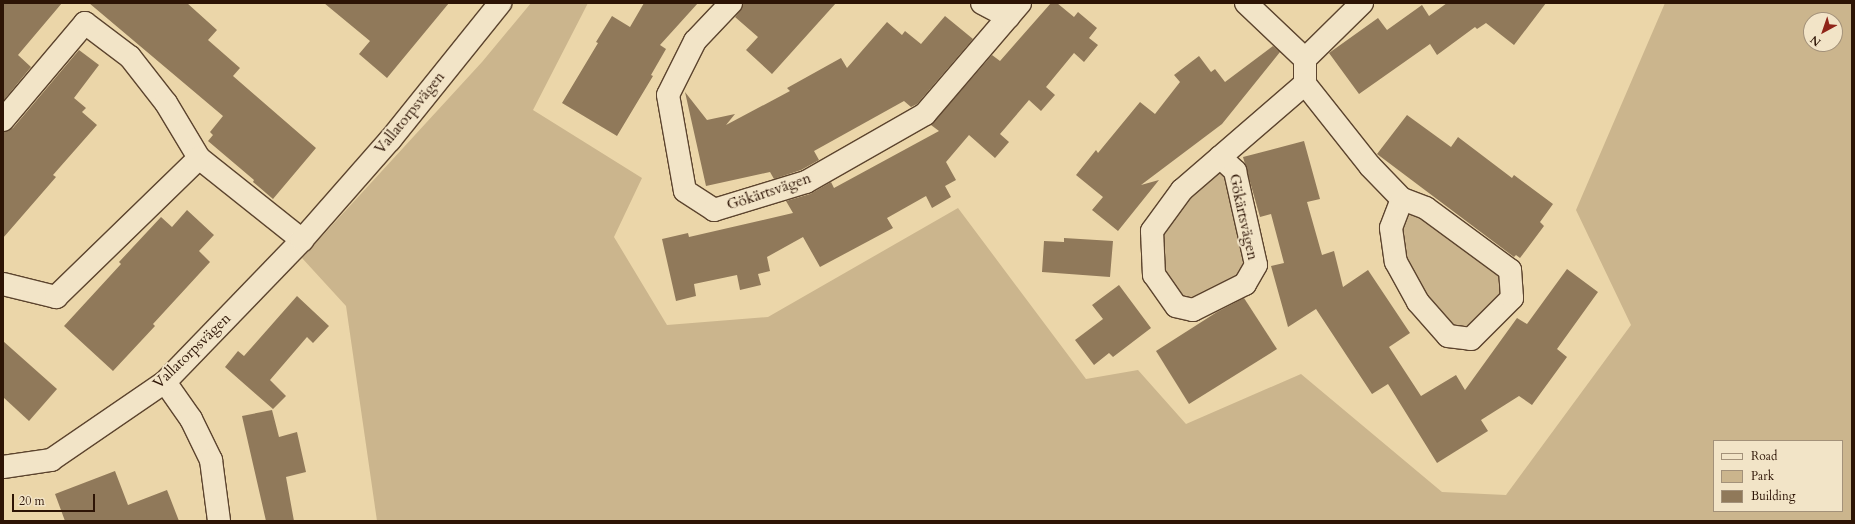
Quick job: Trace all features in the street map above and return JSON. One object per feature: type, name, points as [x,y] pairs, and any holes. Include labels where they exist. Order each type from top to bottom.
[{"type":"street","name":"Vallatorpsvägen","points":[[3,467],[50,460],[165,382],[302,240],[390,140],[500,3]]},
{"type":"street","name":"Gökärtsvägen","points":[[731,3],[695,41],[668,95],[685,191],[714,210],[806,182],[925,114],[1014,10],[982,3]]},
{"type":"street","points":[[1246,3],[1305,59]]},
{"type":"street","points":[[1362,3],[1305,59],[1305,84],[1370,166],[1402,199],[1426,208],[1510,270],[1512,298],[1471,339],[1448,336],[1418,302],[1396,262],[1391,228],[1402,199]]},
{"type":"street","points":[[3,120],[85,23],[130,56],[166,103],[199,158],[302,240]]},
{"type":"street","name":"Gökärtsvägen","points":[[1220,157],[1235,171],[1256,265],[1246,284],[1192,310],[1176,306],[1154,275],[1152,231],[1182,190],[1220,157],[1305,84]]},
{"type":"street","points":[[3,284],[56,296],[199,158]]},
{"type":"street","points":[[165,382],[191,419],[211,460],[219,521]]},
{"type":"green space","points":[[531,3],[588,3],[533,110],[642,178],[614,237],[667,325],[768,317],[958,208],[1086,379],[1138,370],[1186,424],[1301,374],[1442,492],[1506,495],[1631,325],[1576,210],[1665,3],[1852,3],[1852,521],[377,521],[346,306],[302,258],[482,62]]},
{"type":"green space","points":[[1220,157],[1256,265],[1245,284],[1176,306],[1152,231]]},
{"type":"green space","points":[[1402,199],[1510,270],[1512,298],[1471,339],[1448,336],[1396,262]]},
{"type":"building","points":[[3,3],[62,3],[18,55],[31,67],[3,101]]},
{"type":"building","points":[[89,3],[187,3],[217,30],[208,40],[240,68],[233,76],[316,148],[273,199],[253,182],[254,180],[208,141],[213,135],[210,132],[223,116]]},
{"type":"building","points":[[324,3],[449,3],[387,78],[359,54],[370,41]]},
{"type":"building","points":[[644,3],[698,3],[660,45],[666,49],[651,75],[653,76],[617,136],[562,103],[598,43],[596,42],[612,16],[630,27]]},
{"type":"building","points":[[743,3],[836,3],[772,74],[746,50],[758,37],[735,17],[740,11]]},
{"type":"building","points":[[1051,3],[1057,3],[1074,17],[1078,12],[1097,28],[1089,38],[1098,45],[1084,62],[1074,53],[1046,87],[1055,95],[1041,111],[1029,100],[1000,134],[1009,142],[995,158],[969,135],[946,162],[956,180],[945,186],[951,197],[932,208],[926,196],[887,218],[893,228],[820,267],[803,237],[767,257],[770,271],[758,274],[761,285],[740,290],[737,275],[694,284],[696,296],[676,301],[662,239],[688,233],[689,237],[793,213],[786,201],[810,194],[831,182],[834,188],[939,131],[931,125],[992,55],[1000,61]]},
{"type":"building","points":[[1447,3],[1546,3],[1514,45],[1486,23],[1477,29],[1475,27],[1437,55],[1430,44],[1359,94],[1329,53],[1378,18],[1387,30],[1422,5],[1429,16]]},
{"type":"building","points":[[945,16],[973,39],[917,104],[911,107],[904,101],[814,151],[819,160],[801,170],[774,179],[770,172],[706,186],[685,92],[707,120],[735,114],[726,125],[790,91],[787,88],[841,58],[847,68],[887,22],[902,35],[905,31],[921,44]]},
{"type":"building","points":[[1273,46],[1280,52],[1222,124],[1141,185],[1159,180],[1118,231],[1092,210],[1103,197],[1076,175],[1096,150],[1098,153],[1140,102],[1155,114],[1180,82],[1174,75],[1199,56],[1211,72],[1215,69],[1225,82]]},
{"type":"building","points":[[79,50],[99,65],[74,98],[86,108],[82,112],[97,125],[53,175],[56,177],[3,238],[3,132],[13,128]]},
{"type":"building","points":[[1407,115],[1451,147],[1458,137],[1512,178],[1514,175],[1553,204],[1540,222],[1544,226],[1520,258],[1516,255],[1514,257],[1377,154]]},
{"type":"building","points":[[1304,141],[1320,199],[1307,202],[1322,255],[1334,251],[1343,287],[1368,270],[1410,333],[1389,347],[1421,396],[1456,375],[1465,390],[1517,318],[1527,324],[1567,269],[1598,292],[1557,349],[1567,357],[1532,405],[1519,396],[1481,420],[1488,431],[1437,463],[1388,384],[1372,394],[1316,309],[1288,327],[1271,266],[1284,263],[1271,214],[1260,217],[1243,157]]},
{"type":"building","points":[[187,210],[214,235],[199,251],[210,262],[153,324],[155,326],[113,371],[64,326],[121,264],[119,262],[161,217],[172,227]]},
{"type":"building","points":[[1064,238],[1113,241],[1110,277],[1042,272],[1044,241],[1064,242]]},
{"type":"building","points":[[1119,285],[1151,328],[1113,357],[1109,353],[1094,365],[1075,340],[1103,319],[1092,305]]},
{"type":"building","points":[[297,296],[329,326],[313,343],[307,337],[270,380],[286,396],[273,409],[225,367],[238,351],[244,356]]},
{"type":"building","points":[[1244,298],[1277,349],[1189,404],[1156,351],[1217,312]]},
{"type":"building","points":[[3,341],[57,389],[29,421],[3,397]]},
{"type":"building","points":[[272,410],[279,437],[297,432],[306,472],[286,477],[294,521],[266,521],[242,416]]},
{"type":"building","points":[[115,471],[128,505],[167,490],[179,521],[65,521],[55,494]]}]
